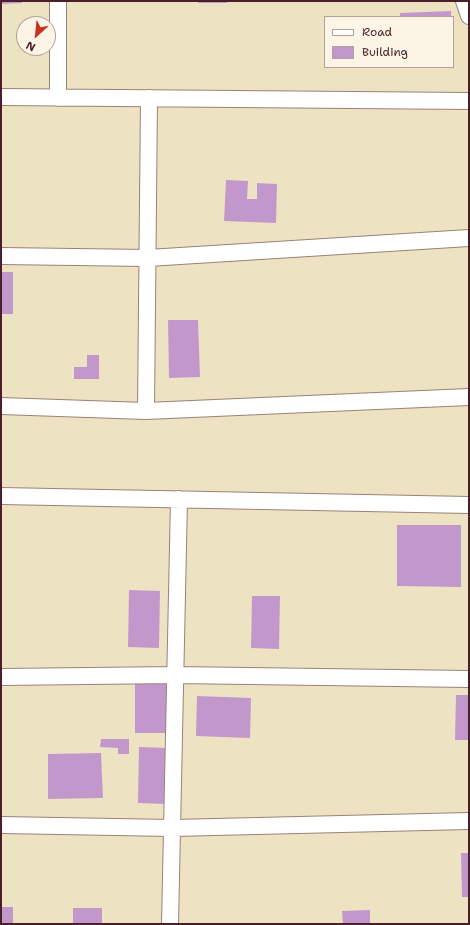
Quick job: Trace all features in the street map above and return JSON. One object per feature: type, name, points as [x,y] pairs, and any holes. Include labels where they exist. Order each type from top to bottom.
[{"type":"street","points":[[58,1],[58,98]]},
{"type":"street","points":[[464,1],[469,16]]},
{"type":"street","points":[[1,97],[469,101]]},
{"type":"street","points":[[146,411],[148,98]]},
{"type":"street","points":[[1,256],[148,258],[469,238]]},
{"type":"street","points":[[1,406],[146,411],[469,397]]},
{"type":"street","points":[[1,496],[469,505]]},
{"type":"street","points":[[170,924],[179,499]]},
{"type":"street","points":[[1,677],[175,675],[469,679]]},
{"type":"street","points":[[1,826],[172,828],[469,821]]},
{"type":"building","points":[[1,1],[22,1],[22,3],[1,4]]},
{"type":"building","points":[[198,1],[227,1],[227,3],[198,3]]},
{"type":"building","points":[[451,11],[451,16],[400,16],[400,13]]},
{"type":"building","points":[[226,180],[248,181],[247,199],[257,199],[257,183],[277,184],[276,223],[224,221]]},
{"type":"building","points":[[1,272],[13,272],[13,314],[1,314]]},
{"type":"building","points":[[168,320],[198,320],[200,377],[169,378]]},
{"type":"building","points":[[87,355],[99,355],[99,379],[74,379],[74,367],[87,367]]},
{"type":"building","points":[[397,525],[461,525],[461,587],[397,586]]},
{"type":"building","points":[[129,590],[160,591],[159,648],[128,647]]},
{"type":"building","points":[[252,596],[280,596],[279,649],[251,648]]},
{"type":"building","points":[[135,680],[166,680],[167,733],[135,733]]},
{"type":"building","points":[[456,695],[469,695],[469,740],[455,740]]},
{"type":"building","points":[[197,696],[251,698],[250,738],[196,736]]},
{"type":"building","points":[[101,739],[129,739],[129,754],[118,754],[118,748],[100,747]]},
{"type":"building","points":[[139,747],[167,748],[166,804],[138,803]]},
{"type":"building","points":[[101,753],[103,798],[48,799],[48,754]]},
{"type":"building","points":[[461,853],[469,853],[469,897],[462,897]]},
{"type":"building","points":[[1,907],[13,907],[13,924],[1,924]]},
{"type":"building","points":[[73,908],[102,908],[102,924],[73,924]]},
{"type":"building","points":[[370,910],[370,924],[343,924],[342,911]]}]
